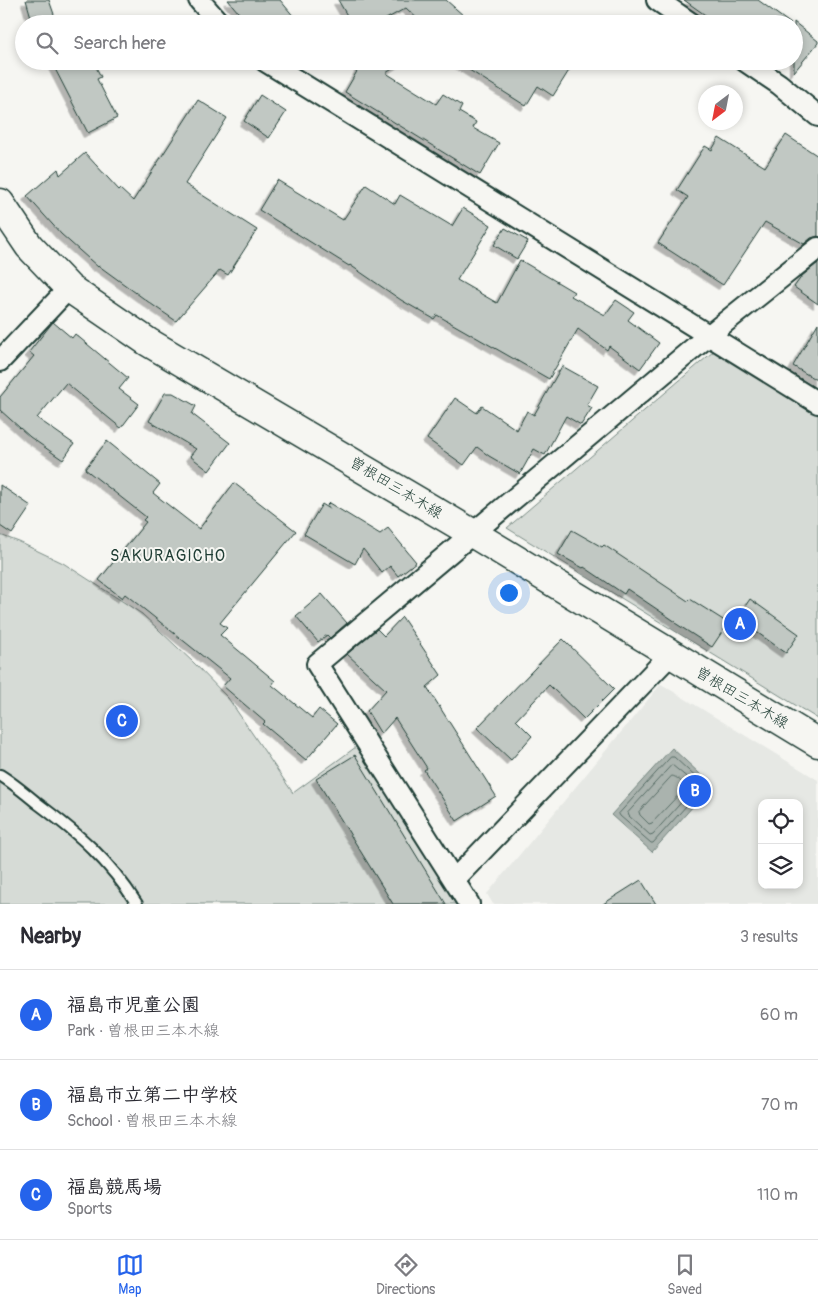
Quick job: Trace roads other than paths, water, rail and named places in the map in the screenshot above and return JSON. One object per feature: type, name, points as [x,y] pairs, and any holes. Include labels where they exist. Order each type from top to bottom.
[{"type":"street","points":[[198,0],[212,15]]},
{"type":"street","points":[[658,0],[679,15]]},
{"type":"street","points":[[279,70],[818,403]]},
{"type":"street","points":[[758,70],[779,84],[818,116]]},
{"type":"street","name":"曽根田三本木線","points":[[0,203],[29,246],[69,288],[148,342],[472,533],[818,743]]},
{"type":"street","points":[[469,904],[318,664],[708,336],[818,248]]},
{"type":"street","points":[[0,361],[69,288]]},
{"type":"street","points":[[454,880],[670,654]]},
{"type":"lane","points":[[0,775],[67,824],[89,844],[109,865],[137,904]]},
{"type":"water","points":[[672,748],[712,785],[652,852],[611,815]]},
{"type":"place","name":"福島市児童公園","points":[[740,624]]},
{"type":"place","name":"福島競馬場","points":[[122,721]]},
{"type":"place","name":"福島市立第二中学校","points":[[695,791]]},
{"type":"district","name":"SAKURAGICHO","points":[[168,556]]}]
